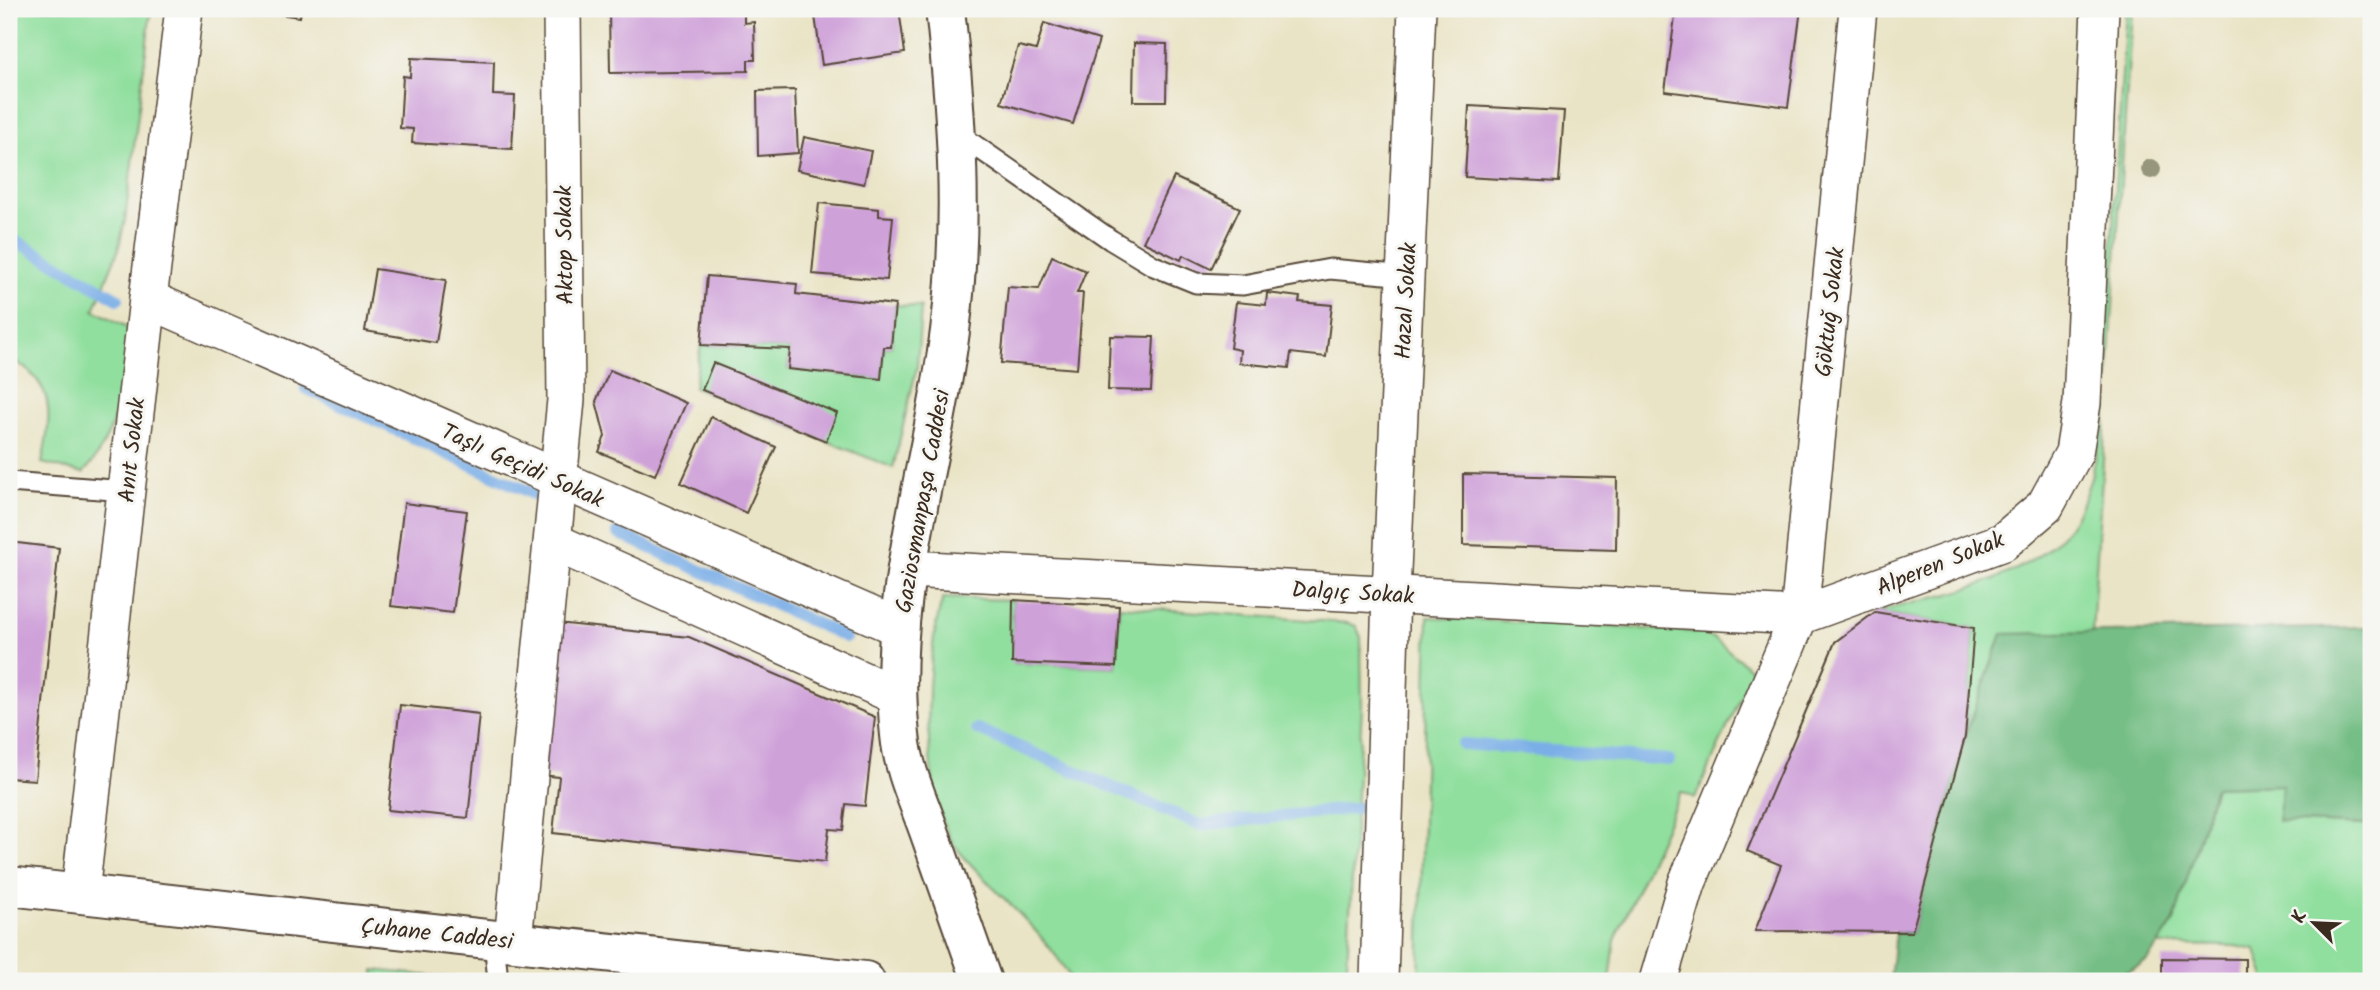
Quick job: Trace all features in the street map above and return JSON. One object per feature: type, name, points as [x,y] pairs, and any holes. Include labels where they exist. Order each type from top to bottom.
[{"type":"street","name":"Anıt Sokak","points":[[80,893],[184,9]]},
{"type":"street","name":"Aktop Sokak","points":[[504,940],[554,542],[566,400],[562,9]]},
{"type":"street","name":"Gaziosmanpaşa Caddesi","points":[[945,9],[957,133],[960,198],[951,329],[908,569],[900,628],[897,696],[906,766],[982,981]]},
{"type":"street","name":"Hazal Sokak","points":[[1379,981],[1391,593],[1417,9]]},
{"type":"street","name":"Göktuğ Sokak","points":[[1799,616],[1858,9]]},
{"type":"street","name":"Alperen Sokak","points":[[1799,616],[2003,542],[2045,506],[2074,453],[2082,403],[2100,9]]},
{"type":"street","name":"Taşlı Geçidi Sokak","points":[[148,299],[560,482],[900,628]]},
{"type":"street","points":[[554,542],[897,696]]},
{"type":"street","name":"Dalgıç Sokak","points":[[908,569],[1799,616]]},
{"type":"street","points":[[1658,981],[1687,883],[1799,616]]},
{"type":"street","name":"Çuhane Caddesi","points":[[9,886],[865,981]]},
{"type":"lane","points":[[957,133],[1111,240],[1154,266],[1196,283],[1243,285],[1331,269],[1406,276]]},
{"type":"lane","points":[[9,482],[126,491]]},
{"type":"lane","points":[[498,981],[504,940]]},
{"type":"green space","points":[[9,9],[151,9],[125,220],[118,251],[94,310],[135,331],[112,425],[95,459],[83,473],[42,463],[48,431],[47,403],[43,390],[36,378],[9,358]]},
{"type":"green space","points":[[2126,9],[2132,9],[2092,633],[2002,634],[1965,737],[1974,628],[1875,612],[1956,592],[2012,571],[2057,540],[2074,519],[2083,500],[2100,438]]},
{"type":"green space","points":[[895,305],[921,307],[917,367],[893,468],[694,387],[701,345],[790,349],[788,369],[881,379],[884,347],[891,347]]},
{"type":"green space","points":[[943,598],[1013,600],[1013,663],[1116,667],[1119,606],[1348,623],[1356,626],[1361,637],[1362,707],[1346,981],[1071,979],[1033,928],[959,851],[946,829],[937,799],[928,728],[932,655]]},
{"type":"green space","points":[[1428,617],[1700,632],[1715,639],[1753,671],[1695,798],[1681,792],[1615,940],[1610,981],[1419,981]]},
{"type":"green space","points":[[2371,627],[2371,861],[2367,825],[2278,821],[2283,785],[2215,787],[2174,921],[2147,961],[2110,981],[1890,981],[1895,933],[1912,932],[1965,737],[2002,634]]},
{"type":"green space","points":[[2283,785],[2279,821],[2368,825],[2371,861],[2371,981],[2266,981],[2256,950],[2236,946],[2158,945],[2174,921],[2215,787]]},
{"type":"green space","points":[[374,970],[478,981],[375,981]]},
{"type":"building","points":[[244,9],[301,9],[300,17]]},
{"type":"building","points":[[609,9],[744,9],[744,23],[754,22],[755,60],[748,60],[748,71],[610,73]]},
{"type":"building","points":[[814,9],[899,9],[905,53],[822,65]]},
{"type":"building","points":[[1676,9],[1801,9],[1788,107],[1665,91]]},
{"type":"building","points":[[1044,23],[1099,40],[1073,124],[1001,103],[1018,46],[1036,50]]},
{"type":"building","points":[[1134,43],[1167,44],[1166,101],[1133,101]]},
{"type":"building","points":[[411,58],[494,62],[493,95],[515,96],[512,149],[412,143],[413,129],[400,128],[403,76],[410,77]]},
{"type":"building","points":[[795,90],[798,153],[758,156],[757,91]]},
{"type":"building","points":[[1469,106],[1564,111],[1559,182],[1465,177]]},
{"type":"building","points":[[804,137],[871,151],[864,184],[797,170]]},
{"type":"building","points":[[1174,177],[1240,208],[1211,269],[1183,255],[1181,260],[1143,242]]},
{"type":"building","points":[[819,203],[879,209],[879,216],[893,217],[887,280],[812,274]]},
{"type":"building","points":[[1052,256],[1086,271],[1077,293],[1083,293],[1077,369],[1001,363],[1008,287],[1039,289]]},
{"type":"building","points":[[375,269],[446,280],[436,343],[365,331]]},
{"type":"building","points":[[707,276],[797,284],[796,294],[895,305],[891,347],[884,347],[881,379],[788,369],[790,349],[701,345]]},
{"type":"building","points":[[1267,293],[1300,297],[1299,302],[1332,305],[1326,357],[1291,353],[1289,368],[1239,363],[1240,350],[1230,348],[1236,302],[1266,305]]},
{"type":"building","points":[[1110,336],[1154,337],[1151,391],[1108,390]]},
{"type":"building","points":[[713,363],[837,413],[826,441],[702,390]]},
{"type":"building","points":[[610,370],[686,403],[655,475],[599,452],[605,436],[596,401]]},
{"type":"building","points":[[711,417],[776,447],[746,513],[681,483]]},
{"type":"building","points":[[1463,474],[1617,478],[1616,550],[1463,545]]},
{"type":"building","points":[[404,503],[467,511],[453,613],[391,606]]},
{"type":"building","points":[[9,542],[59,548],[35,780],[9,778]]},
{"type":"building","points":[[1013,600],[1119,606],[1116,667],[1012,663]]},
{"type":"building","points":[[1875,612],[1974,628],[1965,737],[1912,932],[1755,931],[1781,865],[1747,851],[1835,642]]},
{"type":"building","points":[[557,623],[689,637],[875,717],[865,806],[846,804],[843,830],[829,829],[825,862],[553,833],[559,777],[541,775]]},
{"type":"building","points":[[400,705],[479,714],[468,818],[388,810]]},
{"type":"building","points":[[2162,958],[2245,959],[2245,981],[2162,981]]},
{"type":"waterway","points":[[9,237],[118,299]]},
{"type":"waterway","points":[[306,388],[540,497]]},
{"type":"waterway","points":[[618,533],[846,637]]},
{"type":"waterway","points":[[977,729],[1200,825],[1357,808]]},
{"type":"waterway","points":[[1462,744],[1669,760]]}]
